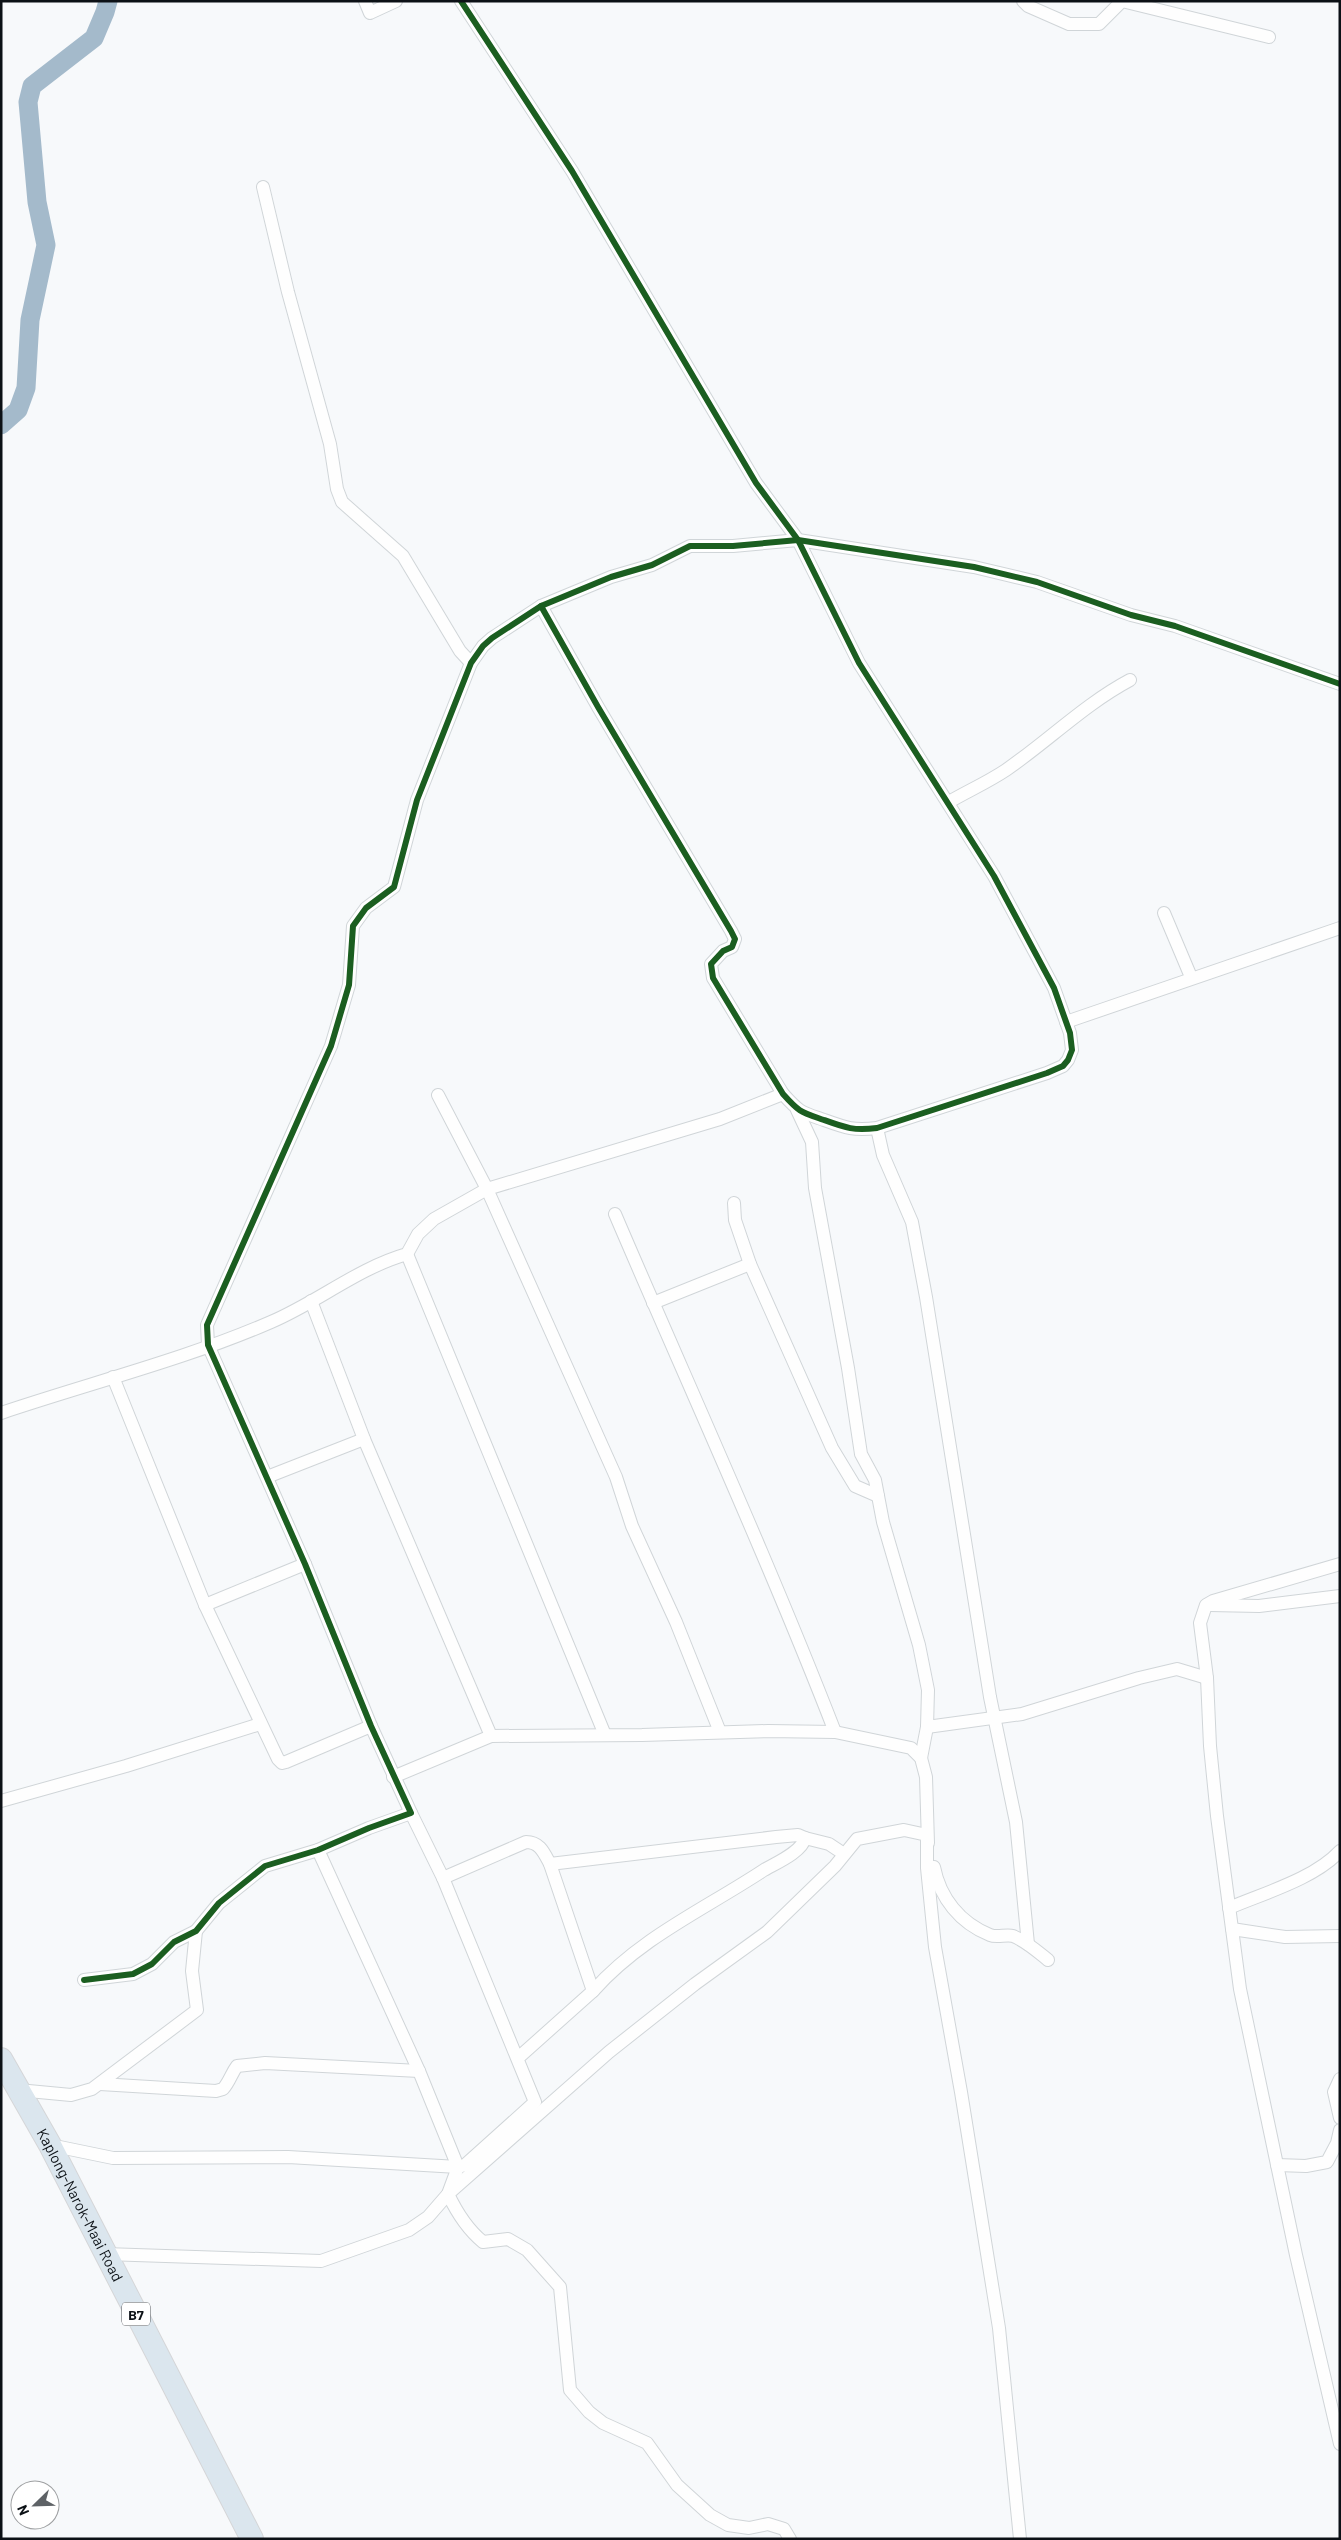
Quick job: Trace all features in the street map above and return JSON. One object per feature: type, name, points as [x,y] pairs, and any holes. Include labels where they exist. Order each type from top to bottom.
[{"type":"highway","name":"Kaplong-Narok-Maai Road","points":[[1,2059],[50,2146],[252,2539]]},
{"type":"street","points":[[365,1],[370,13],[396,1]]},
{"type":"street","points":[[461,1],[572,171],[756,483],[798,540],[859,663],[949,802],[983,862],[994,876],[1054,988],[1070,1033],[1072,1050],[1063,1066],[1047,1074],[877,1128],[851,1130],[810,1117],[797,1110]]},
{"type":"street","points":[[1023,1],[1028,6],[1069,24],[1099,24],[1122,2],[1141,3],[1269,37]]},
{"type":"street","points":[[263,187],[288,292],[330,444],[337,489],[342,502],[403,556],[460,651],[471,663]]},
{"type":"street","points":[[50,2146],[113,2158],[288,2157],[458,2167],[465,2165],[535,2102],[443,1878],[393,1776],[305,1564],[208,1345],[206,1325],[331,1046],[349,986],[353,926],[366,908],[394,887],[417,800],[471,663],[492,638],[541,606],[612,577],[652,565],[690,546],[732,546],[798,540],[974,567],[1037,582],[1131,615],[1175,626],[1340,684]]},
{"type":"street","points":[[541,606],[598,707],[735,938],[732,947],[723,951],[711,964],[713,978],[783,1094],[797,1110],[812,1142],[815,1188],[848,1368],[861,1454],[875,1480],[883,1522],[920,1645],[928,1690],[928,1727],[921,1758],[926,1776],[927,1868],[935,1947],[961,2092],[999,2328],[1020,2539]]},
{"type":"street","points":[[949,802],[1006,770],[1090,707],[1104,694],[1130,680]]},
{"type":"street","points":[[1164,913],[1191,977]]},
{"type":"street","points":[[1066,1022],[1191,977],[1340,928]]},
{"type":"street","points":[[1,1414],[271,1322],[386,1260],[407,1254],[418,1234],[434,1219],[486,1190],[720,1119],[783,1094]]},
{"type":"street","points":[[438,1095],[486,1190],[616,1477],[632,1526],[676,1622],[720,1732]]},
{"type":"street","points":[[877,1128],[883,1155],[912,1222],[940,1378],[994,1718],[1016,1822],[1028,1944]]},
{"type":"street","points":[[734,1203],[735,1220],[750,1264],[832,1448],[855,1486],[878,1496]]},
{"type":"street","points":[[615,1214],[743,1506],[835,1732]]},
{"type":"street","points":[[407,1254],[605,1734]]},
{"type":"street","points":[[653,1303],[750,1264]]},
{"type":"street","points":[[311,1301],[364,1439],[491,1736]]},
{"type":"street","points":[[113,1377],[206,1605],[260,1724],[282,1763],[371,1726]]},
{"type":"street","points":[[267,1477],[364,1439]]},
{"type":"street","points":[[206,1605],[305,1564]]},
{"type":"street","points":[[1206,1605],[1340,1564]]},
{"type":"street","points":[[1206,1605],[1259,1606],[1340,1596]]},
{"type":"street","points":[[1206,1605],[1200,1622],[1207,1678],[1217,1816],[1240,1989],[1277,2166],[1340,2444]]},
{"type":"street","points":[[928,1727],[1022,1714],[1139,1678],[1178,1669],[1207,1678]]},
{"type":"street","points":[[1,1802],[126,1766],[260,1724]]},
{"type":"street","points":[[393,1776],[491,1736],[835,1732],[911,1748],[921,1758]]},
{"type":"street","points":[[84,1980],[132,1974],[152,1964],[174,1942],[196,1931],[219,1904],[266,1866],[318,1850],[369,1828],[411,1813]]},
{"type":"street","points":[[105,2254],[321,2261],[409,2230],[428,2217],[448,2194],[609,2052],[695,1984],[767,1932],[834,1866],[857,1839],[904,1830],[927,1835]]},
{"type":"street","points":[[550,1864],[798,1834],[805,1838],[829,1844],[844,1854]]},
{"type":"street","points":[[927,1835],[938,1888],[964,1921],[992,1936],[1012,1936],[1028,1944],[1048,1960]]},
{"type":"street","points":[[518,2058],[593,1991],[623,1961],[669,1926],[801,1846],[805,1838]]},
{"type":"street","points":[[443,1878],[526,1842],[533,1842],[541,1848],[550,1864],[593,1991]]},
{"type":"street","points":[[318,1850],[419,2071],[458,2167],[448,2194],[456,2212],[472,2233],[483,2242],[508,2239],[527,2250],[560,2287],[570,2390],[590,2412],[604,2423],[647,2444],[677,2485],[710,2515],[728,2525],[750,2528],[768,2524],[784,2529],[790,2539]]},
{"type":"street","points":[[1229,1908],[1312,1872],[1332,1859],[1340,1851]]},
{"type":"street","points":[[1232,1929],[1285,1937],[1340,1936]]},
{"type":"street","points":[[18,2090],[71,2095],[92,2089],[197,2010],[192,1971],[196,1931]]},
{"type":"street","points":[[100,2084],[224,2089],[231,2080],[232,2072],[237,2066],[265,2063],[419,2071]]},
{"type":"street","points":[[1340,2079],[1334,2092],[1340,2118]]},
{"type":"street","points":[[1277,2166],[1306,2166],[1327,2162],[1337,2143],[1340,2130]]},
{"type":"waterway","points":[[1,425],[18,410],[26,388],[30,320],[46,245],[37,202],[28,102],[32,86],[94,38],[108,1]]},
{"type":"cycle path","points":[[461,1],[572,171],[756,483],[798,540],[859,663],[994,876],[1054,988],[1070,1033],[1072,1050],[1063,1066],[1047,1073],[877,1128],[856,1129],[844,1127],[805,1113],[793,1105],[783,1094],[713,978],[711,964],[723,951],[732,947],[735,939],[731,931],[598,707],[541,606]]},
{"type":"cycle path","points":[[84,1980],[133,1974],[152,1964],[174,1942],[196,1931],[219,1903],[265,1866],[318,1850],[369,1828],[411,1813],[371,1726],[305,1564],[208,1345],[207,1325],[331,1046],[349,985],[353,926],[366,908],[394,887],[417,800],[471,663],[483,646],[541,606],[611,577],[652,565],[690,546],[733,546],[798,540],[974,567],[1037,582],[1131,615],[1175,626],[1340,684]]}]
